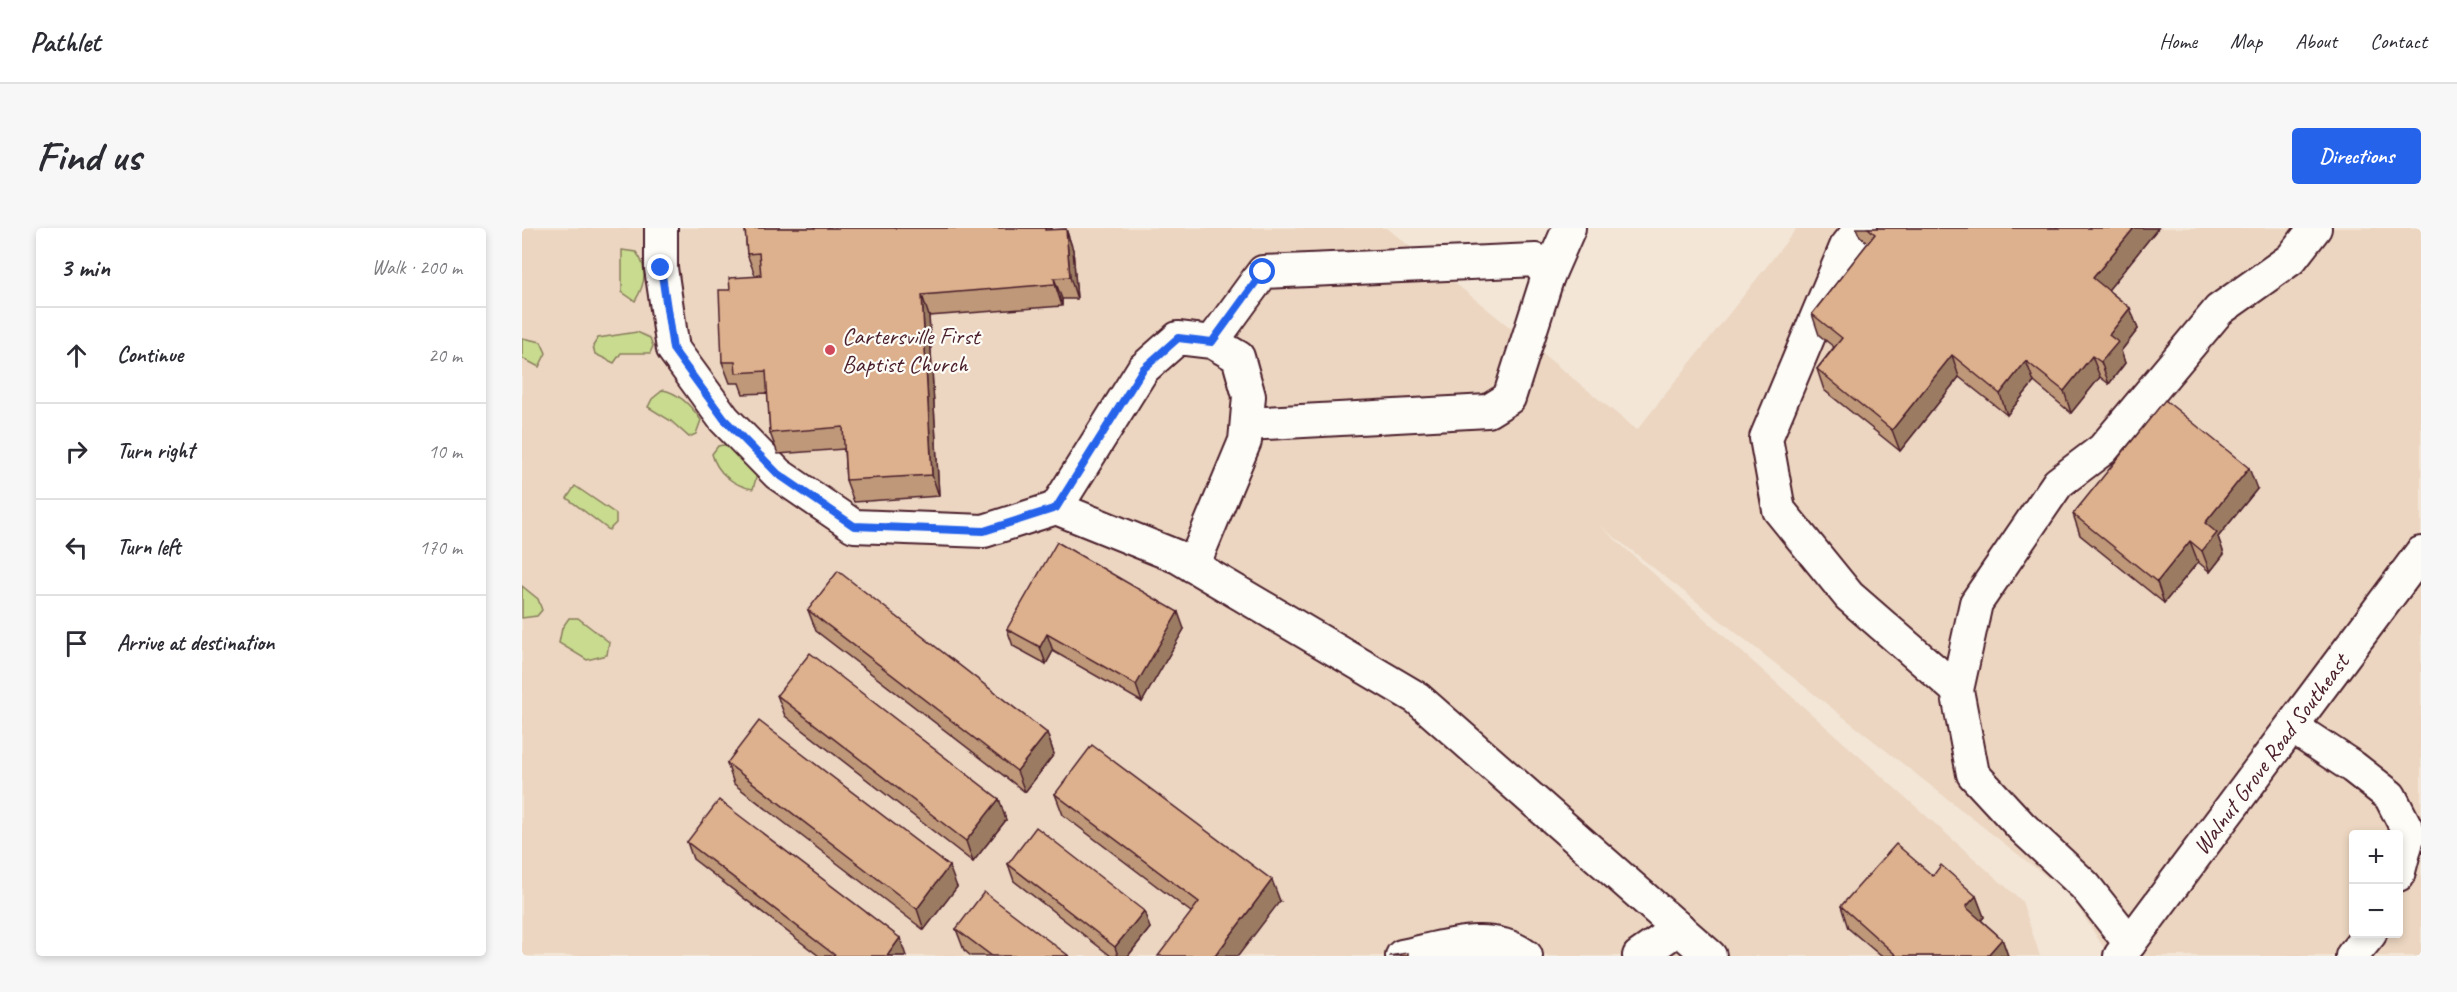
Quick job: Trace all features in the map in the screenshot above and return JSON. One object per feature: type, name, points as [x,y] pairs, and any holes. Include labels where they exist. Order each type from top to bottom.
[{"type":"street","points":[[661,228],[661,268],[673,349],[724,419],[778,474],[854,526],[984,531],[1056,508],[1178,557],[1417,698],[1710,956]]},
{"type":"street","points":[[1247,424],[1488,411],[1509,398],[1548,276],[1569,228]]},
{"type":"street","points":[[1861,228],[1846,247],[1766,438],[1779,510],[1849,596],[1957,690]]},
{"type":"street","points":[[2125,950],[2085,886],[2022,827],[1973,774],[1957,690],[1976,603],[2058,483],[2103,448],[2219,310],[2291,259],[2314,228]]},
{"type":"street","points":[[1212,342],[1263,272],[1536,260],[1548,276]]},
{"type":"street","points":[[1056,508],[1143,369],[1178,338],[1212,342],[1238,357],[1249,396],[1247,424],[1245,441],[1193,566]]},
{"type":"street","name":"Walnut Grove Road Southeast","points":[[2125,950],[2421,553]]},
{"type":"street","points":[[2292,727],[2353,767],[2391,796],[2409,833],[2403,856]]},
{"type":"street","points":[[1640,956],[1679,927]]},
{"type":"street","points":[[2352,956],[2366,938]]},
{"type":"street","points":[[1402,956],[1481,940],[1515,948],[1526,956]]},
{"type":"shaded area","points":[[522,228],[1387,228],[1637,430],[1797,228],[2421,228],[2421,956],[2109,956],[2071,896],[1599,525],[2022,901],[2040,956],[522,956]]},
{"type":"green space","points":[[622,250],[636,252],[643,264],[643,283],[635,301],[622,292]]},
{"type":"green space","points":[[637,332],[650,338],[653,346],[650,353],[621,353],[614,363],[595,354],[593,346],[598,338]]},
{"type":"green space","points":[[522,338],[541,342],[546,353],[539,367],[522,358]]},
{"type":"green space","points":[[663,390],[680,397],[701,420],[696,434],[689,437],[671,421],[648,407],[652,399]]},
{"type":"green space","points":[[734,443],[760,464],[753,489],[727,478],[714,461],[712,454],[718,446]]},
{"type":"green space","points":[[575,486],[616,514],[616,523],[609,530],[567,498]]},
{"type":"green space","points":[[522,586],[538,599],[542,610],[537,616],[522,618]]},
{"type":"green space","points":[[569,618],[578,618],[609,642],[607,655],[587,660],[559,643],[562,628]]},
{"type":"building","name":"Cartersville First Baptist Church","points":[[745,228],[1066,229],[1070,277],[1054,278],[1055,284],[922,295],[932,475],[846,480],[843,427],[770,433],[766,371],[736,373],[735,362],[722,362],[719,290],[730,290],[729,278],[761,276],[759,253],[747,254]]},
{"type":"building","points":[[1868,228],[2134,228],[2093,278],[2130,308],[2109,335],[2118,342],[2101,362],[2092,356],[2064,391],[2026,361],[2000,394],[1952,355],[1892,430],[1817,369],[1842,338],[1812,314],[1875,234]]},
{"type":"building","points":[[2165,400],[2249,468],[2205,523],[2217,533],[2202,551],[2190,541],[2157,582],[2073,514]]},
{"type":"building","points":[[1057,542],[1178,612],[1136,685],[1047,634],[1040,647],[1007,629]]},
{"type":"building","points":[[838,571],[1047,733],[1017,771],[808,610]]},
{"type":"building","points":[[810,653],[999,799],[966,841],[777,695]]},
{"type":"building","points":[[759,721],[949,866],[917,909],[727,763]]},
{"type":"building","points":[[1092,745],[1272,880],[1215,956],[1158,956],[1199,902],[1055,794]]},
{"type":"building","points":[[719,800],[900,938],[887,956],[836,956],[687,842]]},
{"type":"building","points":[[1036,827],[1144,911],[1115,947],[1008,864]]},
{"type":"building","points":[[1896,844],[1933,876],[1941,865],[1976,896],[1966,907],[2002,939],[1987,956],[1897,956],[1841,906]]},
{"type":"building","points":[[984,892],[1069,956],[992,956],[956,929]]},
{"type":"building","points":[[1408,953],[1408,956],[1389,956]]},
{"type":"place","name":"Cartersville First Baptist Church","points":[[830,350]]},
{"type":"route","points":[[661,268],[673,349],[724,419],[778,474],[854,526],[984,531],[1056,508],[1143,369],[1178,338],[1212,342],[1263,272]]}]
